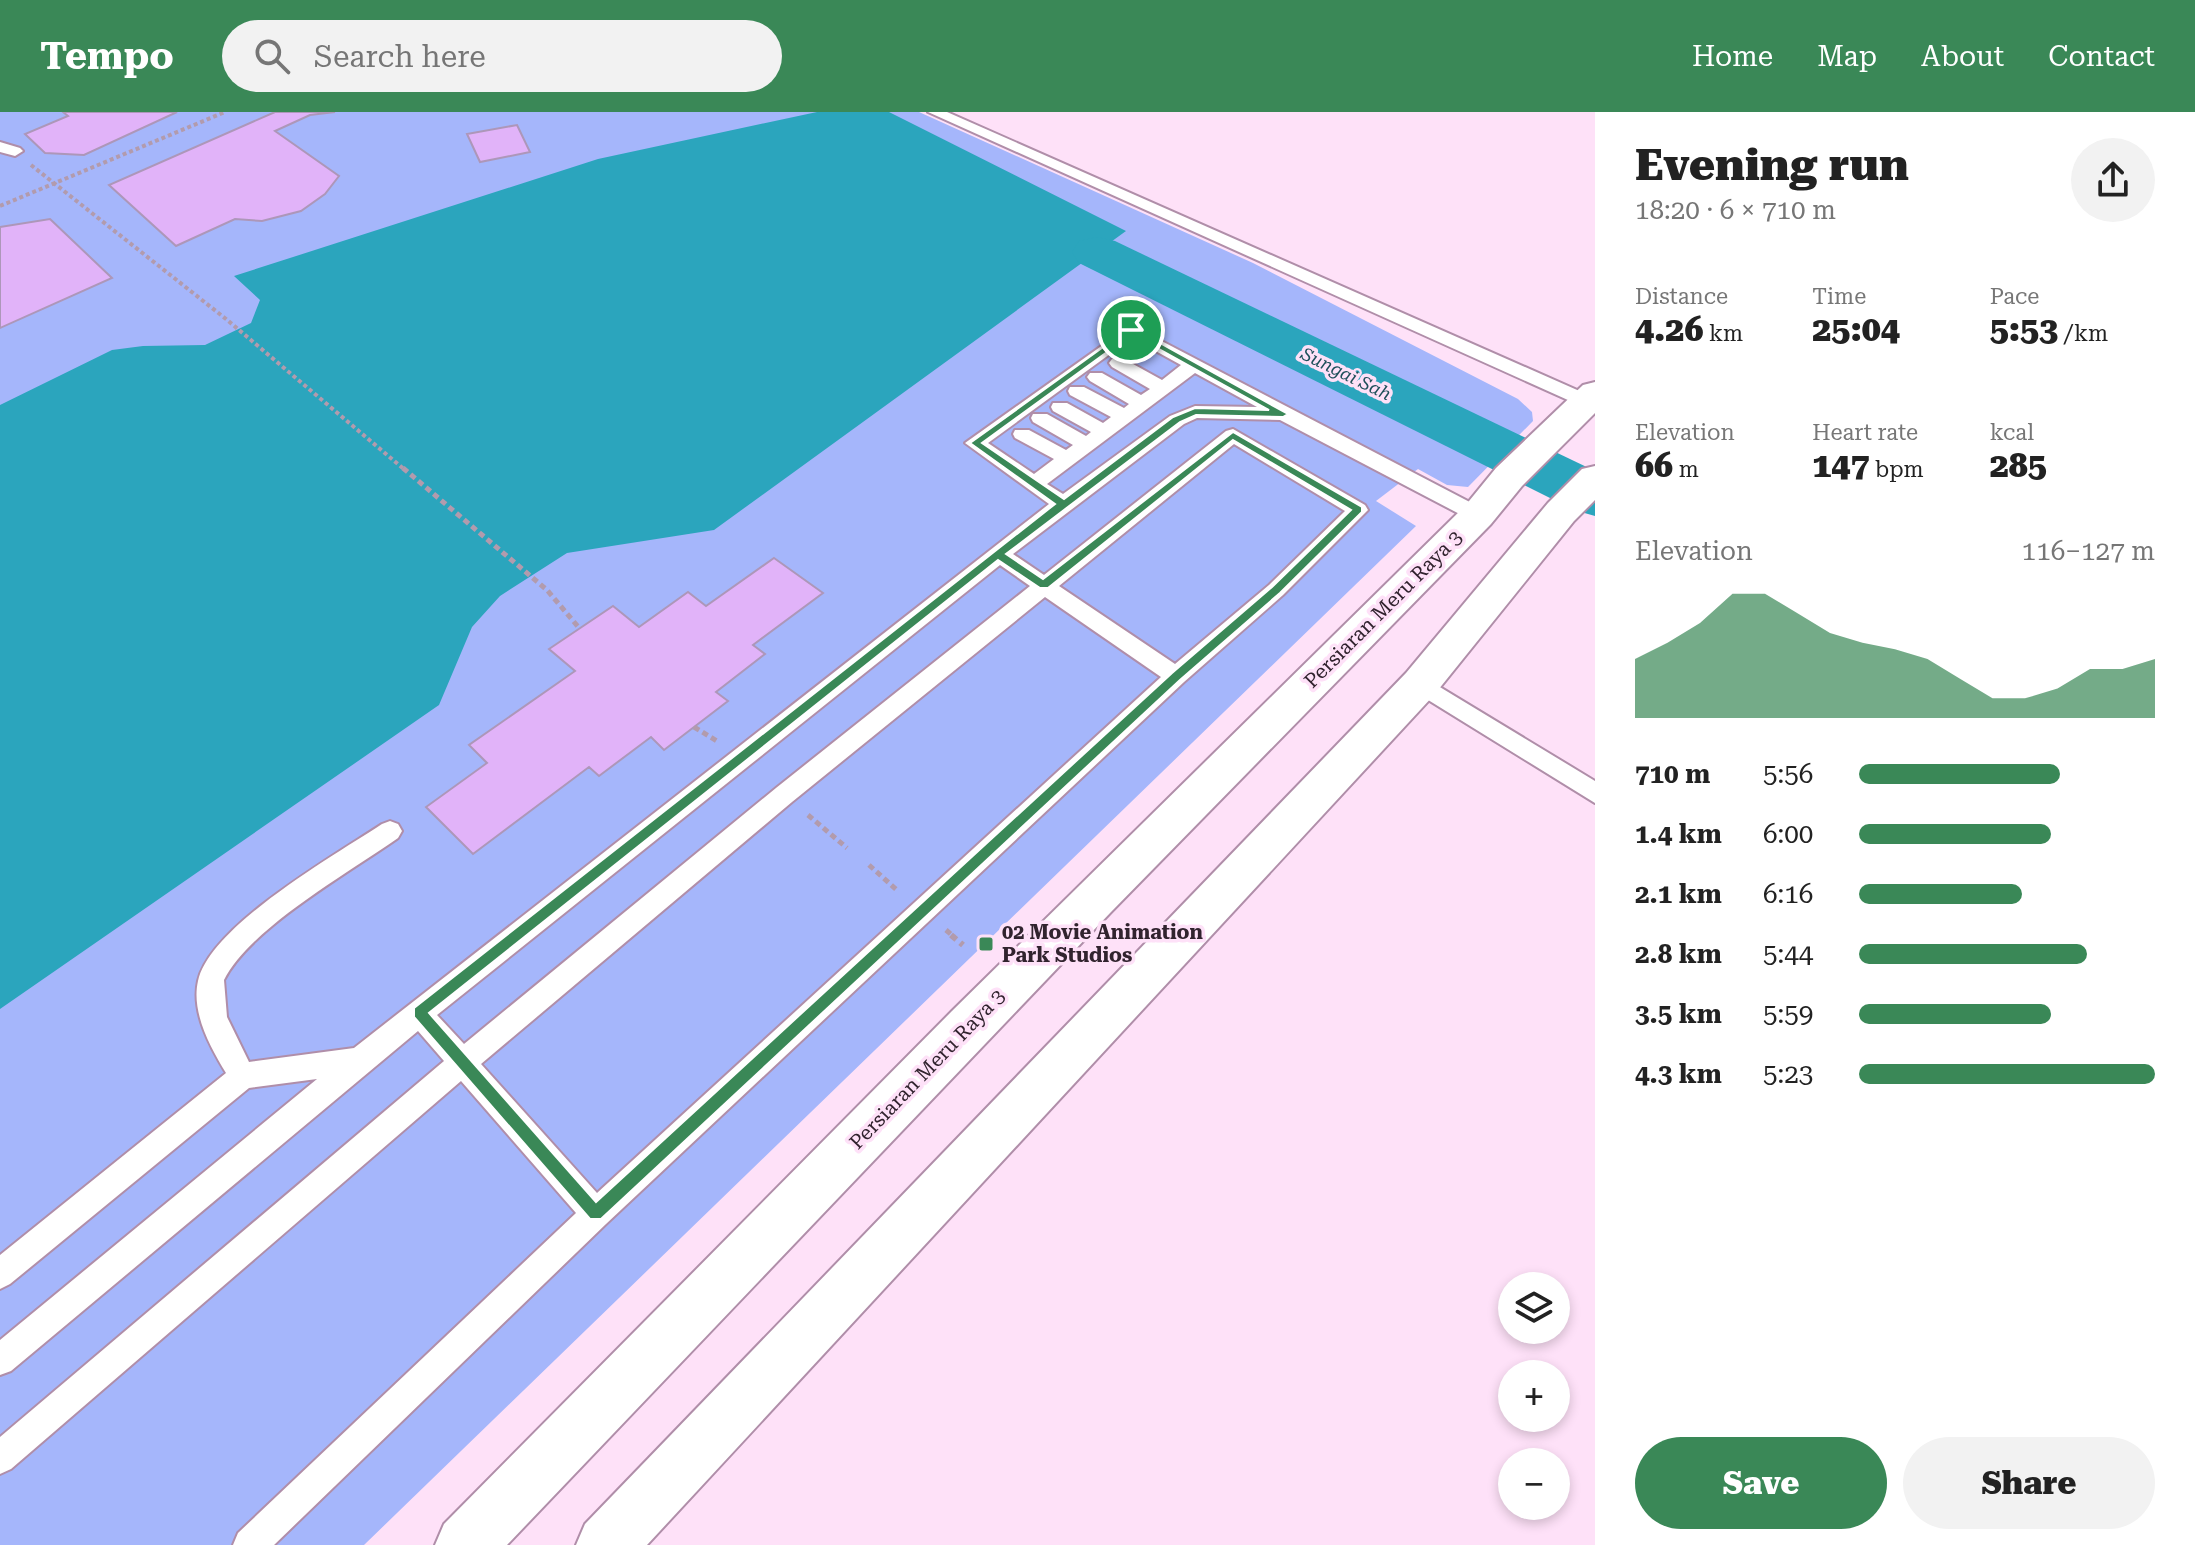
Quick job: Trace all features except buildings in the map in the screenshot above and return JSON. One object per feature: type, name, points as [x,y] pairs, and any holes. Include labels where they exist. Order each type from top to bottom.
[{"type":"street","name":"Persiaran Meru Raya 3","points":[[465,1545],[1096,896],[1478,515],[1509,477],[1591,397]]},
{"type":"street","points":[[606,1545],[1420,684],[1561,512],[1595,478]]},
{"type":"lane","points":[[935,112],[1591,397]]},
{"type":"lane","points":[[1063,504],[975,443],[1131,330],[1283,414],[1478,515]]},
{"type":"lane","points":[[1118,363],[1162,388]]},
{"type":"lane","points":[[1035,483],[1195,364]]},
{"type":"lane","points":[[1096,377],[1142,403]]},
{"type":"lane","points":[[1077,391],[1124,416]]},
{"type":"lane","points":[[1060,407],[1104,431]]},
{"type":"lane","points":[[0,1360],[360,1060],[1063,504],[1177,420],[1195,412],[1283,414]]},
{"type":"lane","points":[[1040,418],[1086,444]]},
{"type":"lane","points":[[1022,434],[1066,458]]},
{"type":"lane","points":[[0,1458],[463,1062],[772,804],[1233,435],[1358,510],[1276,590],[1176,676],[596,1214],[250,1545]]},
{"type":"lane","points":[[998,554],[1176,676]]},
{"type":"lane","points":[[1420,684],[1595,793]]},
{"type":"lane","points":[[243,1076],[226,1051],[211,999],[211,979],[216,966],[252,929],[390,831]]},
{"type":"lane","points":[[419,1013],[596,1214]]},
{"type":"lane","points":[[0,1274],[243,1076],[360,1060]]},
{"type":"path","points":[[0,206],[225,112]]},
{"type":"path","points":[[29,163],[226,319],[547,590],[580,629]]},
{"type":"path","points":[[806,813],[847,848]]},
{"type":"path","points":[[869,865],[901,893]]},
{"type":"shaded area","points":[[0,112],[919,112],[1253,263],[1518,399],[1532,412],[1533,421],[1468,487],[1447,485],[1418,469],[1376,501],[1416,526],[364,1545],[0,1545]]},
{"type":"shaded area","points":[[817,112],[889,112],[1126,231],[714,530],[567,553],[500,596],[472,627],[439,705],[0,1009],[0,405],[112,350],[205,345],[251,323],[260,300],[234,276],[598,159]]},
{"type":"waterway","name":"Sungai Sah","points":[[1097,252],[1595,496]]},
{"type":"place","name":"02 Movie Animation Park Studios","points":[[986,944]]},
{"type":"route","points":[[1131,330],[975,443],[1063,504],[998,554],[419,1013],[596,1214],[1176,676],[1276,590],[1358,510],[1233,435],[1044,585],[998,554],[1177,420],[1195,412],[1225,410],[1283,414],[1131,330]]}]
